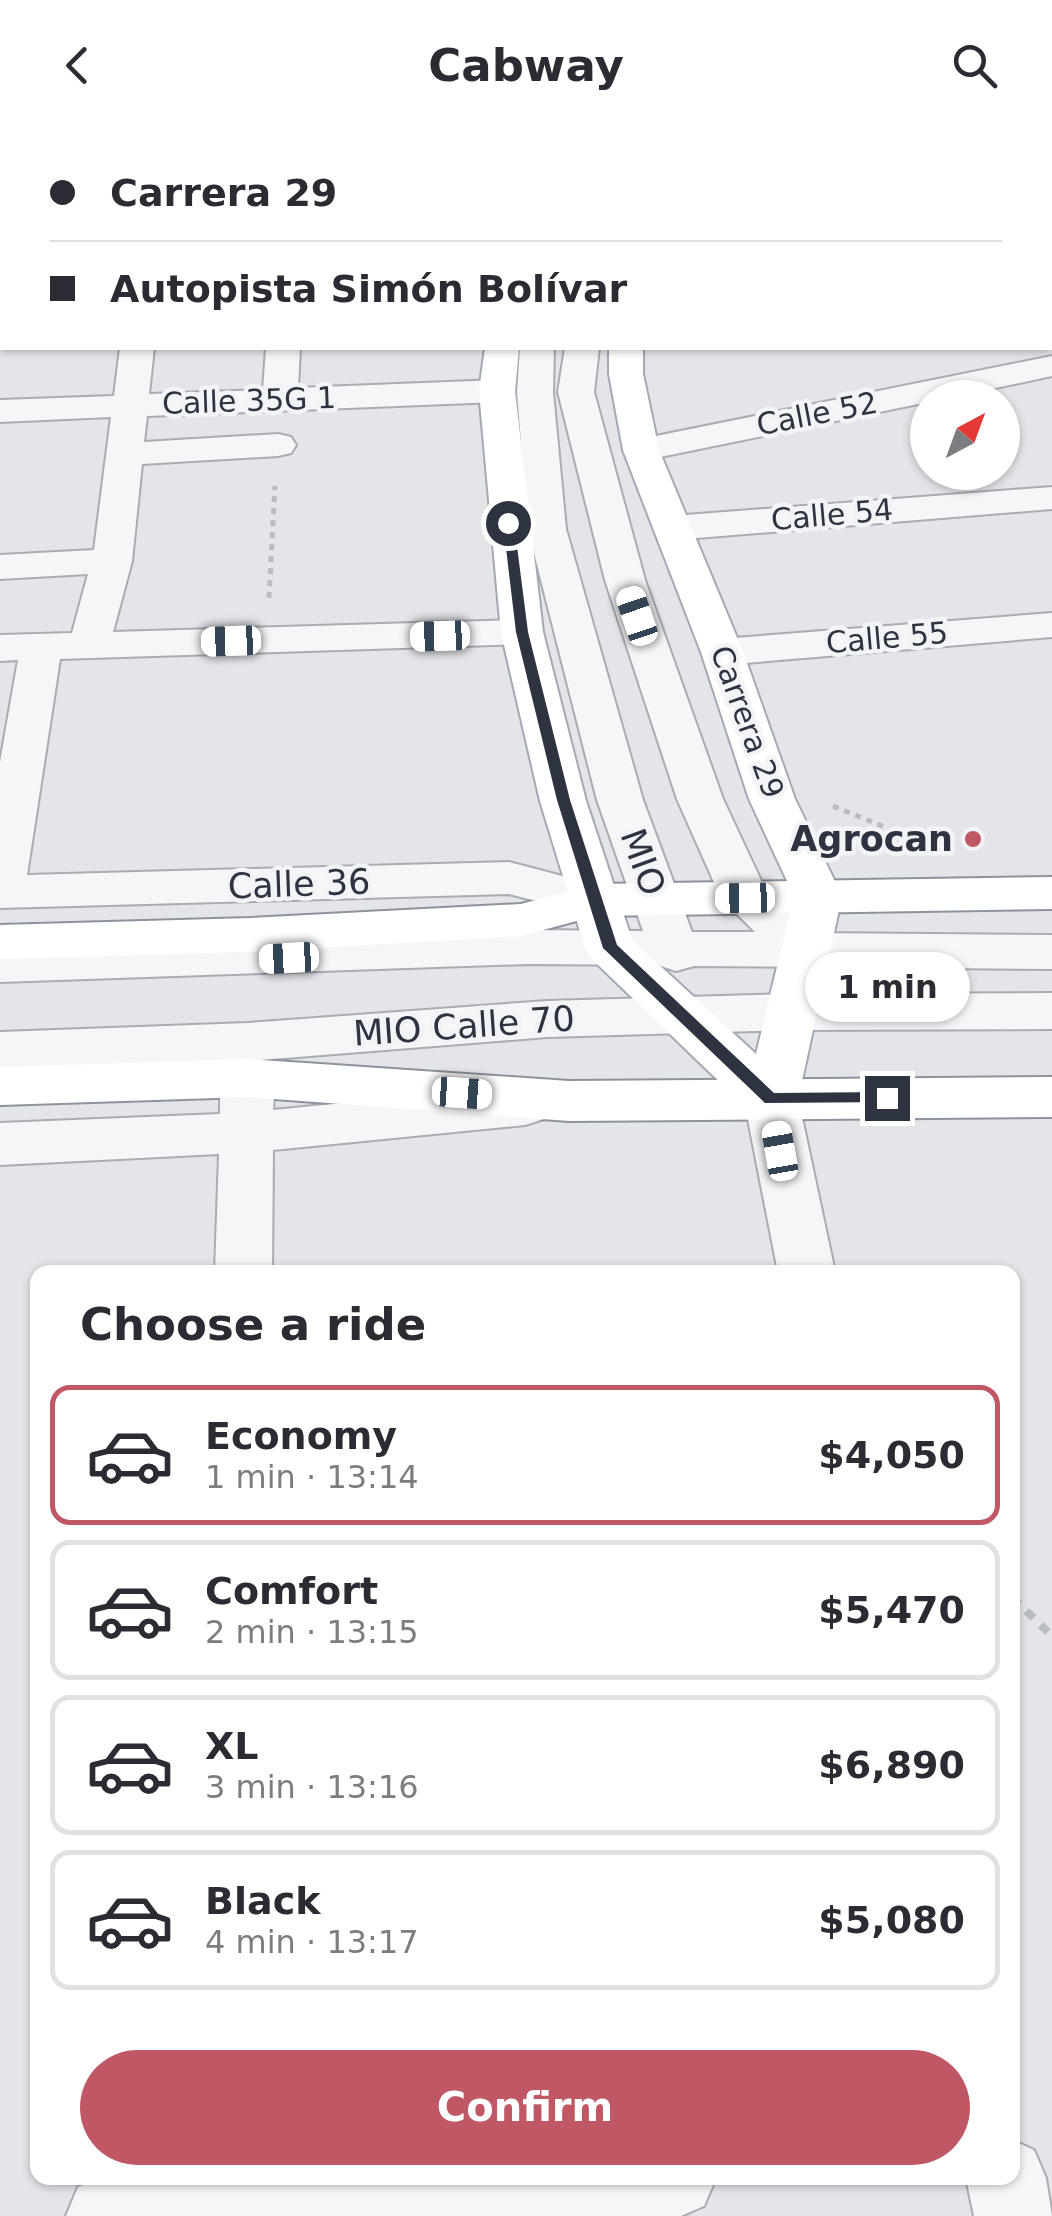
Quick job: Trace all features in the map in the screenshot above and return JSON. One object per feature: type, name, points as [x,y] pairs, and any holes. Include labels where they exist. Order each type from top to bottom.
[{"type":"main road","points":[[502,350],[498,390],[522,632],[563,800],[610,948],[771,1099]]},
{"type":"main road","name":"Carrera 29","points":[[626,350],[626,374],[641,450],[722,652],[772,799],[818,896]]},
{"type":"main road","points":[[0,942],[250,935],[521,920],[595,900],[1052,893]]},
{"type":"main road","points":[[771,1099],[818,896]]},
{"type":"main road","points":[[0,1086],[248,1060],[569,1101],[1052,1097]]},
{"type":"street","points":[[89,645],[112,561],[137,350]]},
{"type":"street","points":[[280,400],[284,350]]},
{"type":"street","name":"MIO","points":[[538,350],[534,392],[547,529],[620,800],[675,948],[681,1014]]},
{"type":"street","points":[[582,350],[576,392],[625,580],[700,799],[745,898],[806,948],[1052,952]]},
{"type":"street","name":"Calle 52","points":[[641,450],[1052,366]]},
{"type":"street","name":"Calle 35G 1","points":[[0,411],[498,390]]},
{"type":"street","points":[[125,454],[278,445]]},
{"type":"street","name":"Calle 54","points":[[672,528],[1052,498]]},
{"type":"street","points":[[0,567],[112,561]]},
{"type":"street","name":"Calle 55","points":[[722,652],[1052,625]]},
{"type":"street","points":[[0,892],[20,647],[522,632]]},
{"type":"street","name":"Calle 36","points":[[0,892],[509,878],[595,900]]},
{"type":"street","name":"MIO Calle 70","points":[[0,965],[249,960],[528,946],[806,948]]},
{"type":"street","points":[[681,1014],[1052,1011]]},
{"type":"street","name":"MIO Calle 70","points":[[0,1051],[248,1060],[547,1019],[681,1014]]},
{"type":"street","points":[[244,1265],[248,1060]]},
{"type":"street","points":[[771,1099],[806,1265]]},
{"type":"street","points":[[0,1144],[245,1134],[569,1101]]},
{"type":"street","points":[[106,2216],[232,2198],[521,2185]]},
{"type":"street","points":[[1008,2185],[1015,2216]]},
{"type":"path","points":[[266,640],[278,445]]},
{"type":"path","points":[[1020,1606],[1052,1636]]},
{"type":"place","name":"Agrocan","points":[[973,839]]},
{"type":"route","points":[[508,523],[522,632],[563,800],[610,948],[771,1099],[887,1098]]}]
